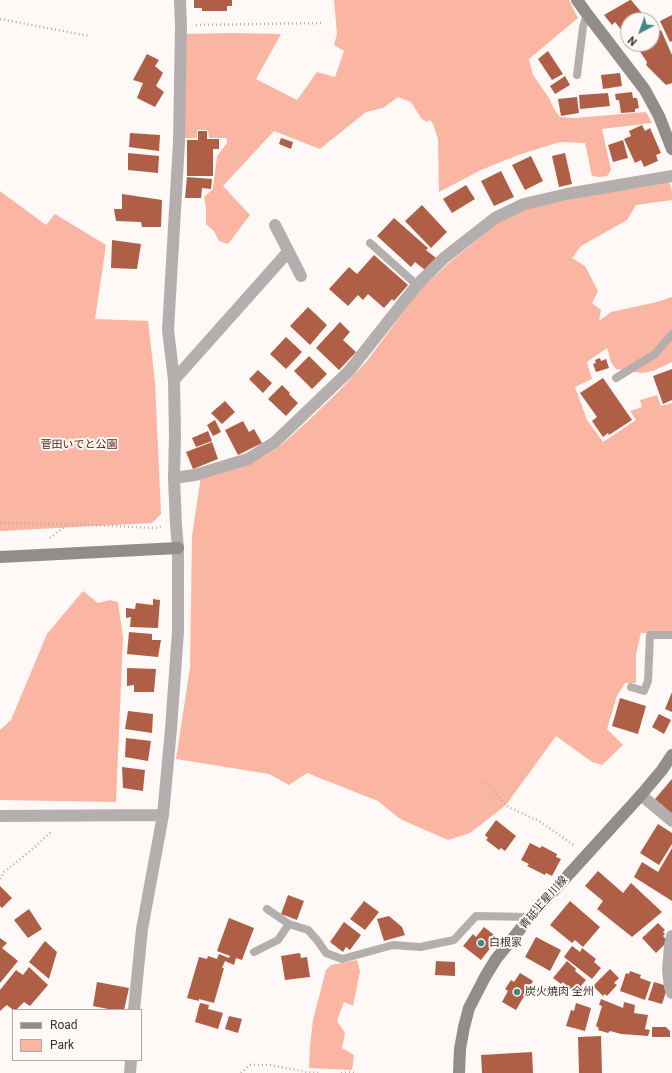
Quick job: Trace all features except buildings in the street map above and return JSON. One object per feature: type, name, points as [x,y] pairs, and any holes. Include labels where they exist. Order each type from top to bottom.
[{"type":"main road","points":[[577,0],[645,90],[659,116],[672,149]]},
{"type":"main road","points":[[0,557],[178,548]]},
{"type":"main road","name":"青砥上星川線","points":[[459,1073],[460,1049],[464,1027],[470,1008],[485,976],[530,917],[641,795],[672,756]]},
{"type":"street","points":[[134,1009],[142,929],[163,814],[178,631],[178,548],[174,478],[174,380],[168,330],[179,142],[180,0]]},
{"type":"street","points":[[174,478],[195,475],[248,458],[276,442],[349,371],[417,285],[444,258],[496,218],[524,204],[568,194],[672,176]]},
{"type":"street","points":[[274,225],[301,276]]},
{"type":"street","points":[[174,380],[288,252]]},
{"type":"street","points":[[641,795],[672,821]]},
{"type":"street","points":[[0,816],[163,814]]},
{"type":"street","points":[[672,936],[668,970],[672,993]]},
{"type":"street","points":[[130,1073],[131,1061]]},
{"type":"lane","points":[[577,75],[583,27],[587,14]]},
{"type":"lane","points":[[370,243],[417,285]]},
{"type":"lane","points":[[616,378],[655,354],[672,334]]},
{"type":"lane","points":[[631,687],[644,691],[648,680],[650,635],[672,635]]},
{"type":"lane","points":[[267,909],[289,924],[308,930],[326,953],[342,959],[393,945],[420,947],[454,940],[476,916],[530,917]]},
{"type":"lane","points":[[254,952],[278,940],[289,924]]},
{"type":"path","points":[[0,19],[89,36]]},
{"type":"path","points":[[181,26],[321,23]]},
{"type":"path","points":[[0,522],[154,528],[176,525]]},
{"type":"path","points":[[485,783],[508,808],[541,822],[587,854]]},
{"type":"path","points":[[0,879],[4,872],[35,847],[52,830]]},
{"type":"path","points":[[241,1073],[250,1065],[270,1065],[320,1073]]},
{"type":"path","points":[[341,1073],[357,1073]]},
{"type":"green space","points":[[334,0],[569,0],[578,18],[529,59],[533,75],[549,98],[554,109],[560,117],[575,118],[646,112],[652,123],[602,129],[611,170],[607,176],[592,176],[585,143],[560,142],[518,155],[481,170],[439,192],[438,139],[433,124],[430,120],[426,122],[421,118],[411,102],[398,97],[383,108],[366,112],[320,149],[274,131],[223,186],[250,215],[228,244],[219,241],[214,231],[206,224],[204,197],[213,189],[217,156],[227,143],[227,140],[226,138],[209,138],[208,130],[197,130],[197,138],[185,138],[185,34],[281,34],[256,79],[297,100],[317,72],[335,77],[344,51],[334,45],[337,34]]},
{"type":"green space","points":[[669,181],[672,191],[672,200],[636,205],[627,220],[581,246],[572,258],[585,266],[598,291],[592,303],[601,310],[599,321],[611,312],[657,302],[672,297],[672,362],[653,371],[642,373],[616,369],[611,362],[607,348],[587,362],[592,379],[575,387],[587,420],[603,442],[636,420],[630,411],[642,407],[640,400],[657,395],[661,406],[672,403],[672,633],[641,633],[636,654],[636,683],[625,683],[617,696],[607,729],[623,745],[602,765],[592,762],[556,736],[506,805],[470,833],[448,840],[400,819],[378,801],[307,773],[289,785],[269,774],[176,759],[190,668],[192,536],[201,476],[259,459],[280,446],[337,393],[367,361],[419,291],[450,262],[499,222],[526,208]]},
{"type":"green space","name":"菅田いでと公園","points":[[0,191],[46,225],[55,214],[106,245],[95,319],[148,321],[155,382],[161,514],[152,523],[0,531]]},
{"type":"green space","points":[[83,591],[98,603],[110,600],[118,602],[123,637],[116,802],[0,800],[0,730],[11,720],[47,634]]},
{"type":"green space","points":[[357,960],[360,971],[353,1006],[344,1002],[337,1021],[345,1033],[342,1048],[354,1055],[352,1070],[309,1068],[313,1020],[326,970],[331,965]]},
{"type":"place","name":"白根家","points":[[481,943]]},
{"type":"place","name":"炭火焼肉 全州","points":[[517,992]]}]
